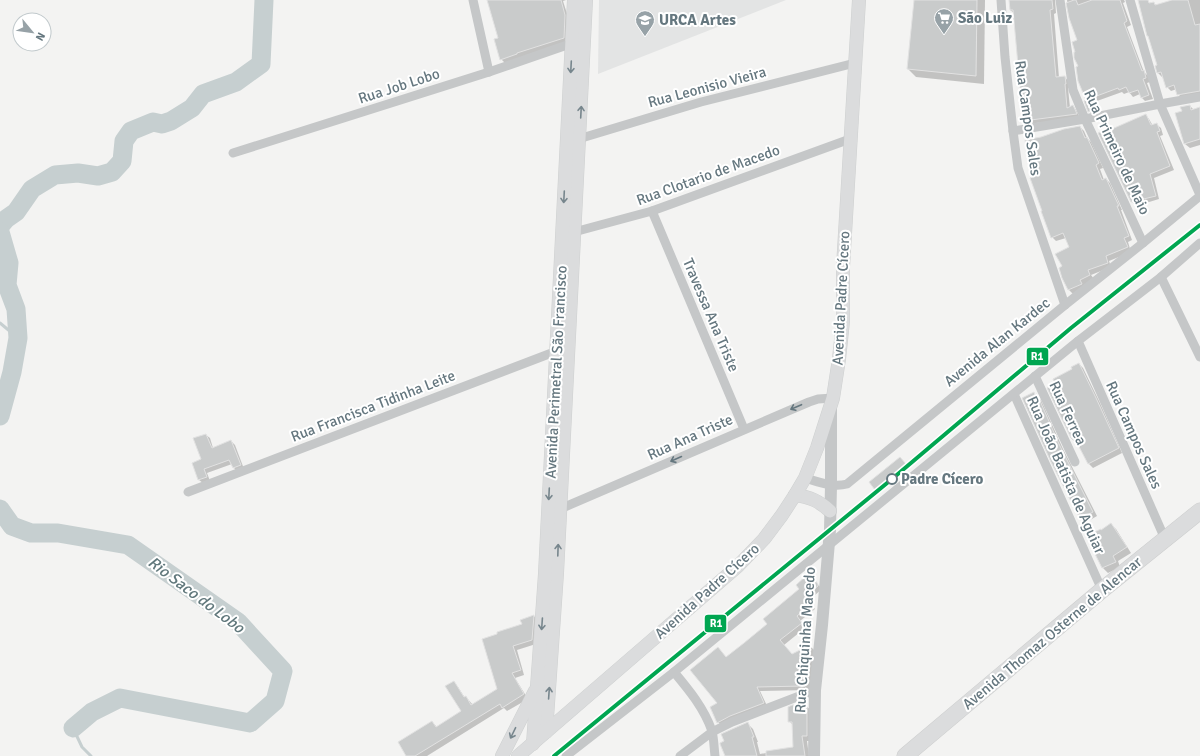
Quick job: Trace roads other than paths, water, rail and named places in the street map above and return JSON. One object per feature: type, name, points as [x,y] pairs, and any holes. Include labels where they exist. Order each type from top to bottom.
[{"type":"highway","name":"Avenida Thomaz Osterne de Alencar","points":[[905,756],[1102,590],[1200,511]]},
{"type":"main road","name":"Avenida Perimetral São Francisco","points":[[533,744],[551,573],[560,510],[563,348],[574,232],[574,0]]},
{"type":"main road","name":"Avenida Perimetral São Francisco","points":[[546,732],[551,573],[573,140],[586,0]]},
{"type":"main road","name":"Avenida Padre Cícero","points":[[518,756],[738,566],[764,539],[782,515],[805,478],[818,448],[832,402],[840,359],[843,321],[843,267],[859,0]]},
{"type":"main road","points":[[795,495],[814,499],[822,503],[830,511]]},
{"type":"main road","points":[[502,756],[538,686]]},
{"type":"street","points":[[474,0],[489,72]]},
{"type":"street","name":"Rua Campos Sales","points":[[1001,0],[1005,57],[1018,168],[1064,305]]},
{"type":"street","name":"Rua Primeiro de Maio","points":[[1060,0],[1073,90],[1143,243]]},
{"type":"street","points":[[1130,0],[1160,104],[1200,196]]},
{"type":"street","name":"Rua Job Lobo","points":[[233,153],[489,72],[573,43]]},
{"type":"street","name":"Rua Leonisio Vieira","points":[[573,140],[701,102],[855,63]]},
{"type":"street","points":[[1013,132],[1200,97]]},
{"type":"street","name":"Rua Clotario de Macedo","points":[[574,232],[652,211],[850,139]]},
{"type":"street","name":"Avenida Alan Kardec","points":[[831,486],[847,484],[1064,305],[1200,196]]},
{"type":"street","name":"Travessa Ana Triste","points":[[652,211],[744,429]]},
{"type":"street","points":[[566,756],[674,672],[1078,341],[1161,277],[1200,244]]},
{"type":"street","points":[[1161,277],[1200,357]]},
{"type":"street","name":"Rua Campos Sales","points":[[1078,341],[1164,539]]},
{"type":"street","name":"Rua Francisca Tidinha Leite","points":[[188,492],[563,348]]},
{"type":"street","name":"Rua Ferrea","points":[[1035,376],[1075,462]]},
{"type":"street","name":"Rua João Batista de Aguiar","points":[[1014,394],[1102,590]]},
{"type":"street","name":"Rua Ana Triste","points":[[560,510],[809,402],[818,399],[832,402]]},
{"type":"street","name":"Rua Chiquinha Macedo","points":[[814,756],[815,690],[822,625],[830,511],[832,402]]},
{"type":"street","points":[[805,478],[831,486]]},
{"type":"street","points":[[674,672],[690,691],[702,710],[712,732],[715,756]]},
{"type":"street","points":[[680,756],[712,732],[732,722],[815,690]]},
{"type":"waterway","points":[[0,226],[6,219],[16,212],[32,189],[55,175],[78,173],[98,176],[112,172],[122,161],[124,141],[131,131],[153,122],[162,124],[171,121],[192,108],[203,94],[236,82],[261,64],[264,0]]},
{"type":"waterway","name":"Rio Saco do Lobo","points":[[0,232],[9,263],[7,285],[16,309],[18,338],[12,372],[0,416]]},
{"type":"waterway","points":[[0,323],[18,338]]},
{"type":"waterway","name":"Rio Saco do Lobo","points":[[0,509],[12,526],[31,533],[58,533],[128,545],[238,622],[283,671],[275,701],[250,723],[120,698],[92,712],[73,728]]},
{"type":"waterway","points":[[73,728],[82,747],[91,756]]},
{"type":"place","name":"São Luiz","points":[[944,35]]},
{"type":"place","name":"URCA Artes","points":[[645,37]]},
{"type":"place","name":"Padre Cícero","points":[[892,479]]}]
